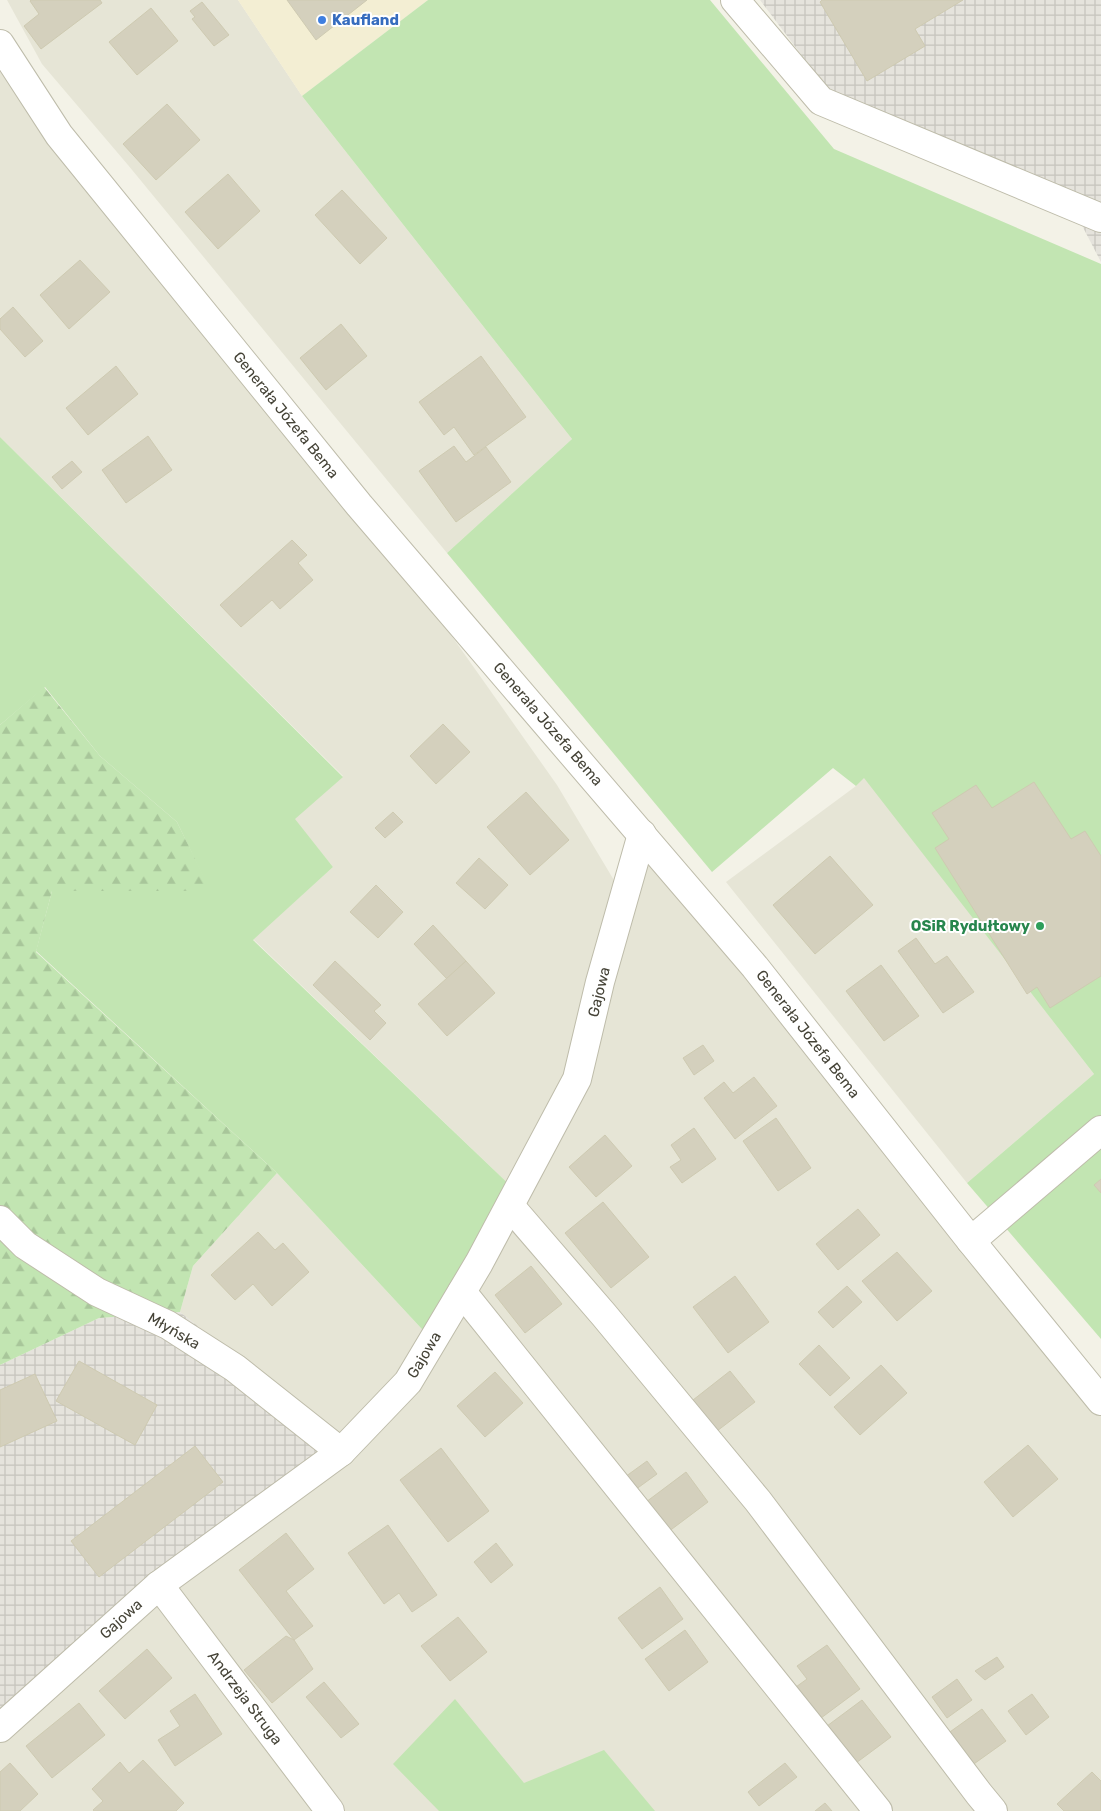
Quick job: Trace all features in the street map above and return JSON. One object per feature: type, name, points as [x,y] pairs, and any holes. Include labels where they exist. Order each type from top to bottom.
[{"type":"street","points":[[735,0],[821,101],[1101,218]]},
{"type":"street","name":"Generała Józefa Bema","points":[[0,44],[59,135],[346,490],[755,967],[971,1241],[1101,1401]]},
{"type":"street","name":"Gajowa","points":[[0,1728],[159,1585],[341,1452],[408,1382],[462,1292],[510,1206],[577,1079],[600,982],[642,834]]},
{"type":"street","points":[[971,1241],[1101,1130]]},
{"type":"street","points":[[510,1206],[604,1315],[758,1501],[993,1811]]},
{"type":"street","name":"Młyńska","points":[[0,1220],[25,1245],[97,1292],[168,1325],[234,1368],[341,1452]]},
{"type":"street","points":[[462,1292],[878,1811]]},
{"type":"street","name":"Andrzeja Struga","points":[[159,1585],[330,1811]]},
{"type":"shaded area","points":[[7,0],[238,0],[302,96],[572,439],[447,553],[128,165],[42,64]]},
{"type":"shaded area","points":[[238,0],[428,0],[302,96]]},
{"type":"shaded area","points":[[760,0],[1101,0],[1101,262],[1063,189],[831,94]]},
{"type":"shaded area","points":[[0,44],[359,505],[557,785],[624,897],[642,834],[1101,1401],[1101,1811],[0,1811],[0,1728],[254,1371],[180,1312],[193,1266],[277,1173],[433,1341],[517,1192],[253,939],[333,867],[294,819],[343,776],[0,437]]},
{"type":"shaded area","points":[[864,777],[1094,1074],[967,1183],[726,882],[856,786]]},
{"type":"shaded area","points":[[180,1312],[254,1371],[341,1452],[0,1729],[0,1365],[99,1318]]},
{"type":"green space","points":[[428,0],[710,0],[834,149],[1101,264],[1101,1339],[967,1183],[1094,1074],[864,778],[856,786],[833,768],[712,872],[447,553],[572,439],[302,96]]},
{"type":"green space","points":[[0,437],[343,777],[295,819],[333,867],[253,940],[517,1192],[433,1341],[277,1173],[36,951],[52,891],[210,891],[177,822],[100,756],[45,687],[0,725]]},
{"type":"green space","points":[[44,687],[100,756],[177,822],[211,891],[52,891],[36,952],[277,1173],[193,1266],[180,1312],[99,1318],[0,1365],[0,725]]},
{"type":"green space","points":[[455,1699],[524,1783],[604,1750],[655,1811],[439,1811],[393,1764]]},
{"type":"building","points":[[31,0],[100,0],[102,3],[41,49],[24,26],[39,14]]},
{"type":"building","name":"Kaufland","points":[[287,0],[367,0],[316,40]]},
{"type":"building","points":[[822,0],[963,0],[915,29],[925,46],[867,81],[820,2]]},
{"type":"building","points":[[202,2],[229,35],[214,46],[192,19],[195,17],[190,11]]},
{"type":"building","points":[[151,8],[178,41],[137,75],[109,42]]},
{"type":"building","points":[[167,104],[200,140],[156,180],[123,144]]},
{"type":"building","points":[[228,174],[260,211],[218,249],[185,212]]},
{"type":"building","points":[[342,190],[387,238],[360,264],[315,215]]},
{"type":"building","points":[[80,260],[110,292],[69,329],[40,295]]},
{"type":"building","points":[[13,307],[43,341],[25,357],[0,329],[0,319]]},
{"type":"building","points":[[341,324],[367,356],[326,390],[300,358]]},
{"type":"building","points":[[481,356],[526,417],[474,455],[454,427],[444,435],[419,402]]},
{"type":"building","points":[[116,366],[138,394],[88,435],[66,408]]},
{"type":"building","points":[[148,436],[172,470],[126,503],[102,470]]},
{"type":"building","points":[[454,446],[466,462],[486,447],[511,482],[456,522],[419,471]]},
{"type":"building","points":[[72,461],[82,472],[62,489],[52,477]]},
{"type":"building","points":[[292,540],[307,555],[298,563],[313,580],[280,609],[272,600],[241,627],[220,605]]},
{"type":"building","points":[[443,724],[470,752],[436,784],[410,756]]},
{"type":"building","name":"OSiR Rydułtowy","points":[[1034,782],[1071,839],[1085,831],[1101,856],[1101,976],[1050,1008],[1037,987],[1027,994],[935,848],[949,839],[932,813],[976,785],[992,808]]},
{"type":"building","points":[[526,792],[569,840],[530,875],[487,827]]},
{"type":"building","points":[[393,812],[403,822],[385,838],[375,828]]},
{"type":"building","points":[[830,856],[873,905],[815,954],[773,905]]},
{"type":"building","points":[[479,858],[508,885],[485,909],[456,883]]},
{"type":"building","points":[[376,885],[403,912],[378,938],[350,912]]},
{"type":"building","points":[[433,925],[466,961],[447,979],[414,944]]},
{"type":"building","points":[[916,938],[935,964],[947,956],[974,992],[943,1013],[898,951]]},
{"type":"building","points":[[335,961],[381,1005],[374,1011],[386,1023],[370,1040],[313,985]]},
{"type":"building","points":[[466,961],[495,993],[447,1036],[418,1004]]},
{"type":"building","points":[[881,965],[919,1016],[884,1041],[846,991]]},
{"type":"building","points":[[703,1045],[714,1061],[694,1075],[683,1058]]},
{"type":"building","points":[[754,1077],[777,1106],[735,1139],[704,1098],[724,1082],[733,1093]]},
{"type":"building","points":[[776,1118],[811,1168],[778,1191],[743,1141]]},
{"type":"building","points":[[694,1128],[716,1159],[682,1183],[670,1167],[681,1160],[671,1145]]},
{"type":"building","points":[[605,1135],[632,1166],[596,1197],[569,1167]]},
{"type":"building","points":[[1101,1179],[1101,1193],[1094,1185]]},
{"type":"building","points":[[603,1202],[649,1257],[611,1288],[565,1233]]},
{"type":"building","points":[[858,1209],[880,1235],[838,1270],[816,1244]]},
{"type":"building","points":[[258,1232],[275,1250],[283,1243],[309,1272],[272,1306],[253,1284],[235,1300],[211,1275]]},
{"type":"building","points":[[897,1252],[932,1291],[897,1321],[862,1281]]},
{"type":"building","points":[[531,1266],[562,1304],[525,1333],[495,1295]]},
{"type":"building","points":[[735,1276],[769,1322],[728,1353],[693,1307]]},
{"type":"building","points":[[847,1286],[862,1302],[833,1328],[818,1312]]},
{"type":"building","points":[[819,1345],[850,1378],[830,1396],[799,1364]]},
{"type":"building","points":[[79,1361],[157,1405],[135,1445],[56,1401]]},
{"type":"building","points":[[881,1365],[907,1393],[860,1435],[834,1407]]},
{"type":"building","points":[[730,1371],[755,1402],[717,1431],[693,1400]]},
{"type":"building","points":[[495,1372],[523,1403],[485,1437],[457,1406]]},
{"type":"building","points":[[35,1374],[57,1421],[0,1447],[0,1390]]},
{"type":"building","points":[[1028,1445],[1058,1479],[1013,1517],[984,1482]]},
{"type":"building","points":[[195,1446],[223,1482],[99,1577],[71,1541]]},
{"type":"building","points":[[441,1448],[489,1511],[448,1542],[400,1480]]},
{"type":"building","points":[[647,1461],[657,1474],[628,1495],[618,1482]]},
{"type":"building","points":[[686,1472],[708,1502],[668,1532],[646,1502]]},
{"type":"building","points":[[388,1525],[437,1595],[412,1612],[399,1593],[384,1604],[348,1553]]},
{"type":"building","points":[[286,1533],[314,1569],[286,1591],[313,1626],[294,1640],[239,1570]]},
{"type":"building","points":[[496,1543],[513,1565],[491,1583],[474,1562]]},
{"type":"building","points":[[660,1587],[683,1619],[642,1649],[618,1618]]},
{"type":"building","points":[[458,1617],[487,1652],[450,1681],[421,1646]]},
{"type":"building","points":[[685,1630],[708,1662],[669,1691],[645,1659]]},
{"type":"building","points":[[286,1636],[294,1640],[313,1669],[272,1703],[244,1670]]},
{"type":"building","points":[[827,1645],[860,1689],[813,1724],[789,1692],[807,1679],[797,1666]]},
{"type":"building","points":[[147,1649],[172,1678],[125,1719],[99,1691]]},
{"type":"building","points":[[997,1657],[1004,1667],[985,1680],[975,1671]]},
{"type":"building","points":[[957,1679],[972,1700],[947,1718],[932,1697]]},
{"type":"building","points":[[324,1682],[359,1724],[341,1738],[306,1697]]},
{"type":"building","points":[[195,1694],[222,1734],[175,1766],[158,1740],[180,1726],[170,1711]]},
{"type":"building","points":[[1032,1694],[1049,1717],[1026,1735],[1008,1711]]},
{"type":"building","points":[[862,1700],[891,1737],[856,1763],[827,1726]]},
{"type":"building","points":[[79,1703],[105,1735],[52,1778],[26,1746]]},
{"type":"building","points":[[982,1709],[1006,1741],[971,1766],[947,1734]]},
{"type":"building","points":[[143,1760],[184,1803],[176,1811],[94,1811],[103,1801],[92,1789],[120,1762],[129,1773]]},
{"type":"building","points":[[10,1763],[38,1794],[20,1811],[0,1811],[0,1772]]},
{"type":"building","points":[[785,1763],[797,1777],[759,1806],[748,1792]]},
{"type":"building","points":[[1092,1772],[1101,1781],[1101,1811],[1064,1811],[1057,1804]]},
{"type":"building","points":[[825,1803],[832,1811],[815,1811]]},
{"type":"place","name":"Kaufland","points":[[322,20]]},
{"type":"place","name":"OSiR Rydułtowy","points":[[1040,926]]}]
